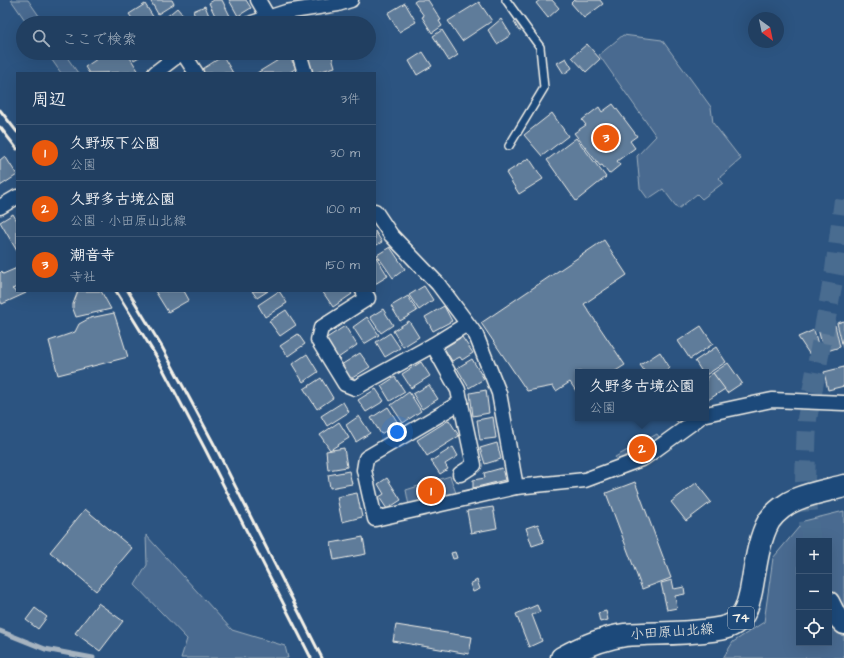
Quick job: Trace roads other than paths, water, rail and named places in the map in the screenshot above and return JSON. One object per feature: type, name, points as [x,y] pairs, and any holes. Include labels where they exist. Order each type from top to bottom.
[{"type":"main road","name":"小田原山北線","points":[[562,658],[586,646],[607,638],[624,635],[677,634],[723,628],[735,624],[747,608],[762,541],[769,521],[786,505],[797,499],[844,486]]},
{"type":"main road","points":[[832,608],[836,616],[844,624]]},
{"type":"street","points":[[258,0],[267,16]]},
{"type":"street","points":[[295,16],[351,0]]},
{"type":"street","points":[[156,72],[173,60]]},
{"type":"street","points":[[187,60],[195,72]]},
{"type":"street","points":[[301,60],[306,72]]},
{"type":"street","points":[[0,207],[16,197]]},
{"type":"street","points":[[376,212],[391,235],[438,284],[466,324],[476,335],[498,393],[516,488]]},
{"type":"street","points":[[364,292],[368,298],[321,328],[318,340],[345,384],[356,388],[433,345],[466,324]]},
{"type":"street","points":[[433,345],[458,390],[461,402],[474,465],[460,474]]},
{"type":"street","points":[[709,413],[772,400],[844,403]]},
{"type":"street","points":[[461,402],[366,458],[364,470],[375,519],[516,488],[585,480],[644,458],[695,421]]},
{"type":"lane","points":[[506,0],[540,47],[544,88],[508,146]]},
{"type":"waterway","points":[[0,631],[45,649],[93,658]]},
{"type":"tunnel","points":[[811,538],[805,481],[807,419],[835,270],[844,200]]},
{"type":"railway","points":[[0,110],[16,131]]},
{"type":"railway","points":[[0,127],[16,148]]},
{"type":"railway","points":[[117,292],[156,356],[311,658]]},
{"type":"railway","points":[[129,292],[162,347],[215,446],[322,658]]},
{"type":"place","name":"潮音寺","points":[[606,138]]},
{"type":"place","name":"久野多古境公園","points":[[642,449]]},
{"type":"place","name":"久野坂下公園","points":[[431,491]]}]
